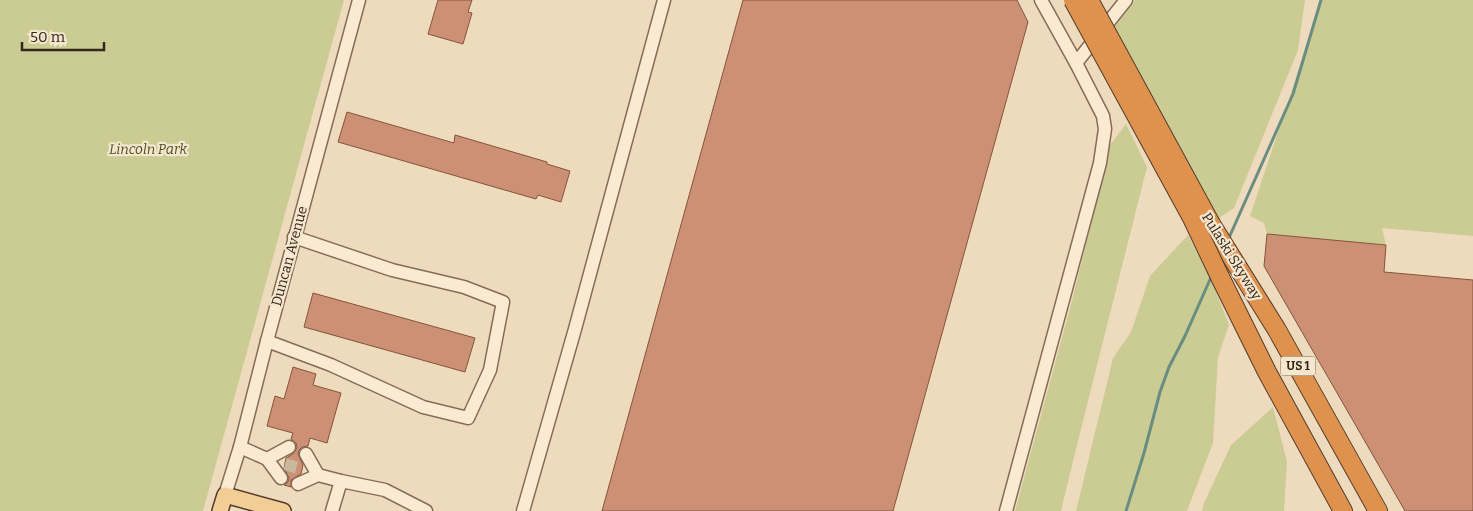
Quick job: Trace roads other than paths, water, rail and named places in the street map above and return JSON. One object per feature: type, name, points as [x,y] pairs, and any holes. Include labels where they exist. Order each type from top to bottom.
[{"type":"highway","name":"Pulaski Skyway","points":[[1073,0],[1192,218],[1248,336],[1343,511]]},
{"type":"highway","name":"Pulaski Skyway","points":[[1089,0],[1211,224],[1277,330],[1378,511]]},
{"type":"main road","name":"Duncan Avenue","points":[[220,511],[225,495]]},
{"type":"main road","points":[[225,495],[283,511]]},
{"type":"street","name":"Duncan Avenue","points":[[225,495],[240,447],[266,341],[359,0]]},
{"type":"street","points":[[523,511],[573,337],[664,0]]},
{"type":"street","points":[[1006,511],[1100,163],[1105,129],[1103,116],[1041,0]]},
{"type":"street","points":[[1076,63],[1126,0]]},
{"type":"street","points":[[266,341],[331,365],[422,407],[468,418],[490,370],[503,302],[464,287],[392,270],[294,237]]},
{"type":"street","points":[[240,447],[267,459],[285,464]]},
{"type":"street","points":[[267,459],[289,447]]},
{"type":"street","points":[[306,454],[318,475]]},
{"type":"street","points":[[267,459],[281,478]]},
{"type":"street","points":[[302,470],[341,481],[385,490],[426,511]]},
{"type":"street","points":[[298,484],[318,475]]},
{"type":"street","points":[[332,511],[341,481]]},
{"type":"waterway","points":[[1228,240],[1293,94],[1321,0]]},
{"type":"waterway","points":[[1126,511],[1169,367],[1212,275]]},
{"type":"tunnel","points":[[285,464],[302,469]]},
{"type":"park label","name":"Lincoln Park","points":[[148,149]]}]
